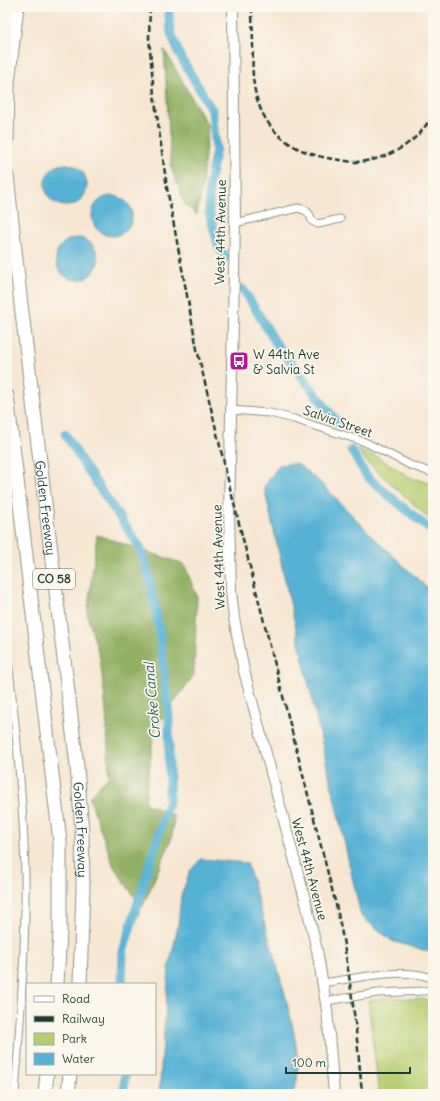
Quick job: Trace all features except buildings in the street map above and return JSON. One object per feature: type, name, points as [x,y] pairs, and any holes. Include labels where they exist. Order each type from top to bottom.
[{"type":"highway","points":[[7,140],[8,82],[17,7]]},
{"type":"highway","name":"Golden Freeway","points":[[7,176],[20,296],[77,766],[82,831],[83,887],[80,983]]},
{"type":"highway","name":"Golden Freeway","points":[[7,396],[60,841],[60,932],[57,983]]},
{"type":"highway","points":[[45,1094],[47,1075]]},
{"type":"highway","points":[[68,1094],[70,1075]]},
{"type":"street","name":"West 44th Avenue","points":[[233,7],[235,223],[232,291],[228,520],[231,591],[234,618],[243,664],[309,916],[323,983],[326,1001],[334,1094]]},
{"type":"street","points":[[235,223],[298,208],[306,210],[311,215],[312,221],[318,224],[340,219]]},
{"type":"street","name":"Salvia Street","points":[[230,410],[270,413],[294,419],[364,442],[410,465],[433,473]]},
{"type":"street","points":[[7,653],[19,772],[25,877],[21,1005],[15,1094]]},
{"type":"street","points":[[323,983],[390,974],[417,974],[433,979]]},
{"type":"street","points":[[326,1001],[378,993],[433,990]]},
{"type":"green space","points":[[164,49],[208,126],[197,215],[185,205],[171,167]]},
{"type":"green space","points":[[357,448],[377,457],[412,478],[433,484],[433,522],[366,461]]},
{"type":"green space","points":[[97,535],[184,564],[197,596],[194,675],[154,730],[145,803],[174,816],[172,838],[142,908],[114,867],[89,797],[109,776],[106,710],[100,658],[87,615]]},
{"type":"green space","points":[[390,997],[433,1000],[433,1094],[379,1094],[368,1000]]},
{"type":"water","points":[[66,164],[81,170],[87,185],[81,200],[66,206],[51,200],[45,185],[51,170]]},
{"type":"water","points":[[116,196],[123,199],[129,205],[132,216],[131,224],[123,233],[116,236],[108,236],[101,233],[93,224],[92,212],[95,205],[104,197]]},
{"type":"water","points":[[77,238],[92,244],[98,259],[92,274],[77,280],[62,274],[56,259],[62,244]]},
{"type":"water","points":[[296,463],[319,481],[375,539],[433,593],[433,953],[392,941],[361,916],[264,487],[279,465]]},
{"type":"water","points":[[201,859],[247,863],[292,1022],[298,1065],[297,1082],[292,1094],[159,1094],[169,967],[178,926],[181,896],[190,871]]},
{"type":"waterway","points":[[168,7],[171,33],[180,56],[212,110],[216,149],[209,186],[209,212],[219,248],[226,257]]},
{"type":"waterway","points":[[243,289],[276,343],[338,423]]},
{"type":"waterway","name":"Croke Canal","points":[[65,434],[86,468],[140,547],[149,577],[159,628],[169,717],[169,800],[123,952],[122,983]]},
{"type":"waterway","points":[[351,450],[366,475],[433,532]]},
{"type":"waterway","name":"Croke Canal","points":[[124,1094],[125,1075]]},
{"type":"railway","points":[[150,7],[149,38],[154,94],[167,188],[197,349],[229,484],[337,909],[346,955],[358,1048],[362,1094]]},
{"type":"railway","points":[[252,7],[253,72],[256,96],[262,112],[275,131],[282,138],[301,150],[322,157],[351,162],[369,161],[380,158],[402,148],[411,141],[420,133],[433,113]]},
{"type":"place","name":"W 44th Ave & Salvia St","points":[[239,361]]}]
